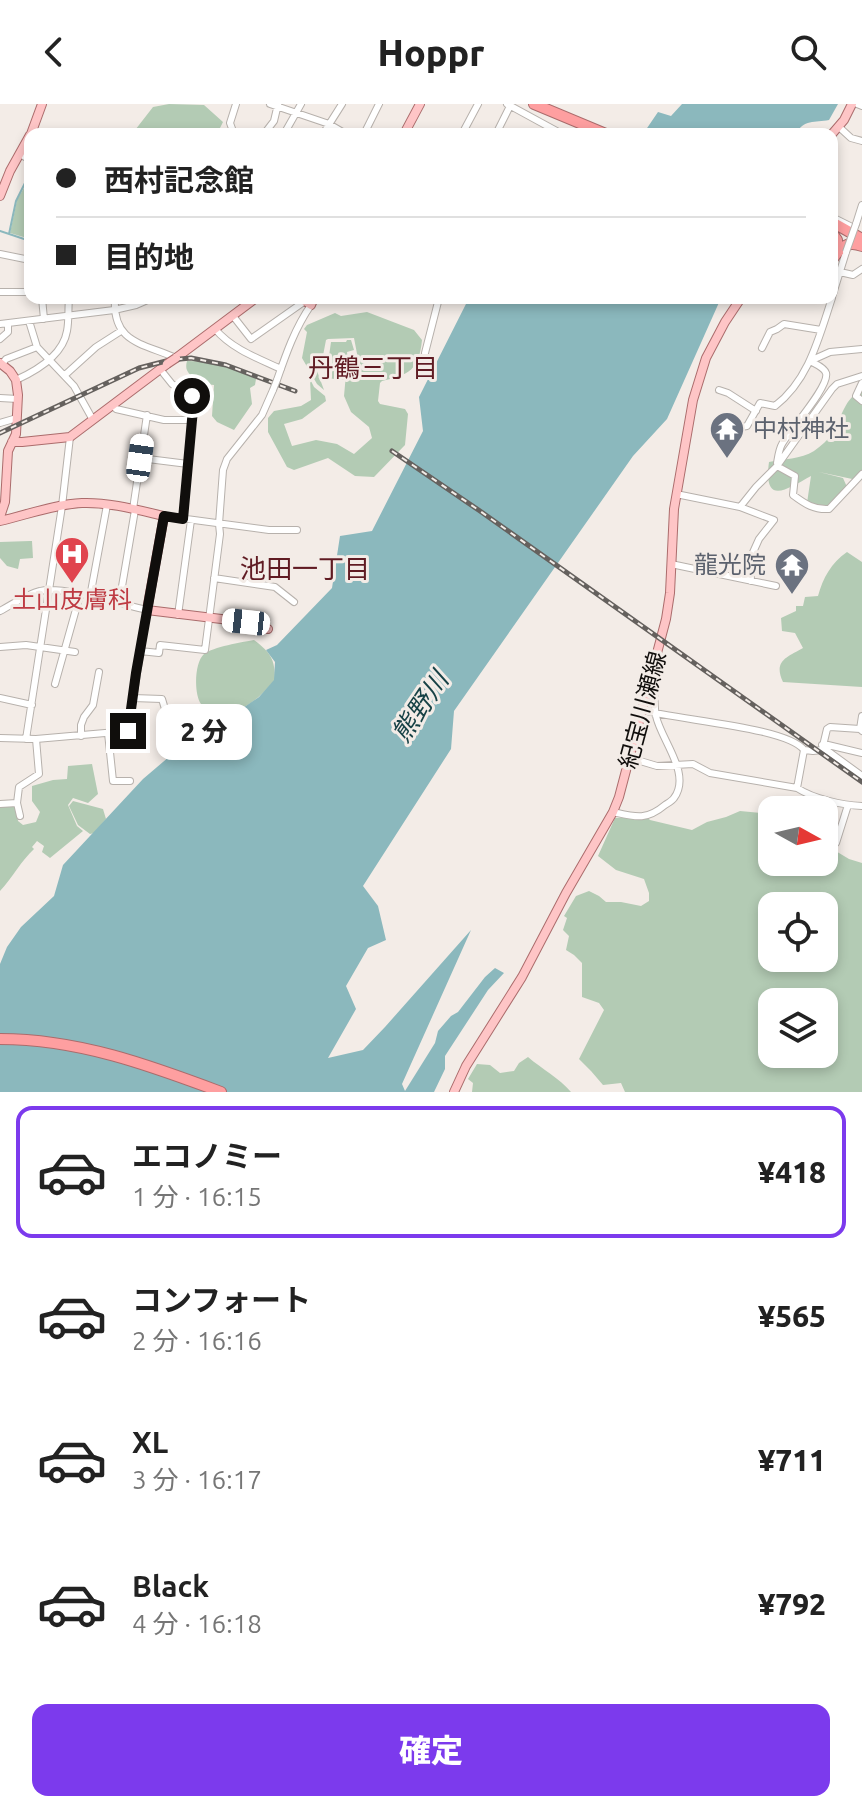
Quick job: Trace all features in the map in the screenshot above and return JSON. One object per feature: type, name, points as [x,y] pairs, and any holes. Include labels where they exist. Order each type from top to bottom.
[{"type":"highway","points":[[534,104],[592,128]]},
{"type":"highway","points":[[838,224],[862,242]]},
{"type":"highway","points":[[838,233],[862,242]]},
{"type":"highway","points":[[838,255],[848,243],[862,242]]},
{"type":"highway","points":[[0,1041],[95,1054],[209,1092]]},
{"type":"highway","points":[[0,1041],[54,1043],[96,1051],[154,1067],[221,1092]]},
{"type":"main road","points":[[33,128],[42,104]]},
{"type":"main road","points":[[407,128],[420,104]]},
{"type":"main road","points":[[838,128],[857,105]]},
{"type":"main road","points":[[0,196],[24,146]]},
{"type":"main road","points":[[12,442],[70,437],[248,304]]},
{"type":"main road","name":"紀宝川瀬線","points":[[454,1092],[466,1066],[522,977],[613,812],[666,619],[676,494],[693,400],[715,339],[737,304]]},
{"type":"main road","points":[[1,364],[16,380],[18,399],[16,434],[8,451],[5,502],[0,519],[83,503],[164,516],[147,610],[246,622],[268,629]]},
{"type":"street","points":[[232,128],[230,123],[236,104]]},
{"type":"street","points":[[270,104],[336,128]]},
{"type":"street","points":[[287,128],[301,104]]},
{"type":"street","points":[[327,128],[342,104]]},
{"type":"street","points":[[367,128],[379,104]]},
{"type":"street","points":[[465,128],[478,104]]},
{"type":"street","points":[[269,128],[278,105]]},
{"type":"street","points":[[499,128],[509,105],[551,128]]},
{"type":"street","points":[[838,131],[862,141]]},
{"type":"street","points":[[20,154],[24,156]]},
{"type":"street","points":[[838,275],[838,255],[855,226],[862,205]]},
{"type":"street","points":[[838,222],[855,226]]},
{"type":"street","points":[[0,254],[24,259]]},
{"type":"street","points":[[840,272],[853,275],[862,269]]},
{"type":"street","points":[[0,292],[24,292]]},
{"type":"street","points":[[43,304],[44,319]]},
{"type":"street","points":[[16,380],[36,370],[57,350],[66,336],[69,304]]},
{"type":"street","points":[[114,304],[115,318],[121,331],[134,341],[176,358]]},
{"type":"street","points":[[0,339],[8,332],[4,324],[138,304]]},
{"type":"street","points":[[233,316],[251,339],[301,304]]},
{"type":"street","points":[[140,651],[159,653],[160,645],[205,650],[220,534],[223,470],[227,459],[262,415],[306,304]]},
{"type":"street","points":[[425,353],[437,304]]},
{"type":"street","points":[[715,425],[730,429],[747,426],[762,402],[775,406],[784,399],[810,361],[830,304]]},
{"type":"street","points":[[29,321],[37,347],[77,390],[93,420]]},
{"type":"street","points":[[762,348],[770,332],[784,324],[821,330]]},
{"type":"street","points":[[215,329],[223,339],[245,353],[281,369]]},
{"type":"street","points":[[65,375],[96,347],[121,331]]},
{"type":"street","points":[[1,364],[37,347]]},
{"type":"street","points":[[810,361],[830,352],[862,349]]},
{"type":"street","points":[[777,466],[782,444],[812,404],[825,378],[822,368],[810,361]]},
{"type":"street","points":[[163,367],[172,384],[194,399],[183,519]]},
{"type":"street","points":[[740,507],[777,466],[832,389],[837,384],[862,376]]},
{"type":"street","points":[[862,383],[856,396],[862,401]]},
{"type":"street","points":[[719,390],[756,411]]},
{"type":"street","points":[[0,398],[18,399]]},
{"type":"street","points":[[113,406],[164,420],[192,420]]},
{"type":"street","points":[[119,604],[147,415]]},
{"type":"street","points":[[0,423],[17,418]]},
{"type":"street","points":[[26,739],[70,437]]},
{"type":"street","points":[[140,458],[188,464]]},
{"type":"street","points":[[777,466],[795,476],[793,495],[809,506],[822,509],[829,509],[862,474]]},
{"type":"street","points":[[676,494],[740,507],[774,520],[759,539],[750,559],[751,581]]},
{"type":"street","points":[[90,597],[107,505]]},
{"type":"street","points":[[164,516],[269,530],[297,530]]},
{"type":"street","points":[[178,615],[191,520]]},
{"type":"street","points":[[671,564],[776,586]]},
{"type":"street","points":[[214,578],[275,587],[294,602]]},
{"type":"street","points":[[0,611],[39,591],[49,590],[147,610],[128,731],[36,739],[0,738]]},
{"type":"street","points":[[55,684],[80,595]]},
{"type":"street","points":[[0,647],[26,645],[75,652]]},
{"type":"street","points":[[613,812],[640,818],[656,813],[675,797],[679,784],[677,764],[659,728],[656,714],[655,659]]},
{"type":"street","points":[[81,736],[84,717],[93,705],[99,672]]},
{"type":"street","points":[[0,698],[32,705]]},
{"type":"street","points":[[133,698],[162,699],[174,739]]},
{"type":"street","points":[[643,710],[760,732],[798,742],[804,750],[861,751]]},
{"type":"street","points":[[822,748],[827,729],[861,730],[862,716]]},
{"type":"street","points":[[108,733],[113,781],[130,781]]},
{"type":"street","points":[[20,816],[17,803],[19,787],[39,774],[36,739]]},
{"type":"street","points":[[822,748],[862,776]]},
{"type":"street","points":[[797,788],[804,750]]},
{"type":"street","points":[[630,758],[657,766],[693,764],[710,773],[797,788],[811,795],[862,806]]},
{"type":"street","points":[[0,804],[17,803]]},
{"type":"street","points":[[838,837],[848,805]]},
{"type":"green space","points":[[204,105],[223,122],[220,128],[137,128],[153,107]]},
{"type":"green space","points":[[24,188],[24,237],[10,233],[17,200]]},
{"type":"green space","points":[[367,312],[414,330],[422,340],[418,358],[411,369],[380,383],[380,404],[405,409],[408,414],[405,445],[374,477],[355,476],[328,458],[294,470],[287,467],[268,432],[268,418],[274,411],[301,406],[311,400],[310,379],[326,401],[302,419],[284,424],[292,446],[316,440],[337,444],[354,454],[372,438],[369,427],[351,412],[344,396],[346,374],[359,364],[354,338],[326,340],[321,366],[317,371],[324,390],[302,358],[307,325],[335,313],[341,316]]},
{"type":"green space","points":[[351,340],[354,350],[347,352],[344,380],[326,378],[324,372],[327,370],[331,342]]},
{"type":"green space","points":[[187,361],[223,366],[256,379],[255,385],[250,388],[252,404],[234,430],[212,416],[214,385],[195,387],[196,381],[187,370]]},
{"type":"green space","points":[[862,391],[862,478],[857,480],[819,472],[843,478],[847,487],[833,501],[821,506],[807,503],[811,476],[786,489],[773,490],[768,476],[769,462],[803,456],[817,449],[833,433],[851,398]]},
{"type":"green space","points":[[32,541],[33,558],[20,559],[18,569],[7,566],[0,558],[0,542]]},
{"type":"green space","points":[[847,552],[862,562],[862,687],[783,682],[780,669],[783,660],[803,648],[795,633],[782,631],[781,618],[796,611],[796,606],[803,606],[805,597],[818,596],[828,571]]},
{"type":"green space","points":[[254,640],[271,657],[275,680],[249,704],[217,716],[199,700],[196,679],[198,664],[204,654],[214,649]]},
{"type":"green space","points":[[92,764],[98,794],[88,803],[73,798],[68,805],[77,826],[83,831],[50,858],[42,852],[44,846],[37,841],[0,891],[0,805],[16,805],[18,821],[23,825],[36,822],[40,812],[32,801],[32,786],[67,779],[68,766]]},
{"type":"green space","points":[[73,801],[103,809],[106,819],[94,833],[90,834],[78,825],[69,806]]},
{"type":"green space","points":[[740,811],[758,813],[758,876],[838,876],[838,852],[862,863],[862,1092],[625,1092],[621,1083],[603,1085],[579,1059],[604,1010],[599,1003],[582,997],[582,963],[566,950],[569,936],[563,930],[567,918],[564,916],[576,896],[589,891],[606,902],[641,906],[649,901],[644,879],[616,870],[598,856],[615,818],[645,815],[650,820],[692,830]]},
{"type":"green space","points":[[528,1057],[571,1092],[472,1092],[473,1083],[468,1079],[477,1064],[490,1065],[500,1073],[514,1071]]},
{"type":"water","points":[[682,104],[838,104],[829,120],[810,122],[800,128],[647,128],[658,112],[671,116]]},
{"type":"water","name":"熊野川","points":[[466,304],[718,304],[667,419],[633,456],[454,711],[451,749],[363,886],[378,906],[386,940],[368,948],[346,986],[356,1009],[328,1058],[363,1050],[471,930],[402,1084],[405,1091],[435,1043],[438,1031],[495,968],[504,973],[488,990],[445,1056],[445,1069],[434,1092],[0,1092],[0,964],[7,947],[21,927],[54,896],[63,865],[143,779],[217,716],[237,712],[259,697],[274,680],[275,662],[266,650],[277,645],[332,588],[340,536],[372,531],[423,431],[419,397]]},
{"type":"waterway","points":[[9,234],[16,201],[24,185]]},
{"type":"waterway","points":[[0,231],[24,239]]},
{"type":"railway","points":[[0,433],[139,368],[170,360],[191,358],[226,365],[295,391]]},
{"type":"railway","points":[[392,451],[862,782]]},
{"type":"place","name":"中村神社","points":[[727,460]]},
{"type":"place","name":"土山皮膚科","points":[[72,585]]},
{"type":"place","name":"龍光院","points":[[792,596]]},
{"type":"district","name":"丹鶴三丁目","points":[[373,368]]},
{"type":"district","name":"池田一丁目","points":[[305,569]]},
{"type":"route","points":[[128,731],[164,516],[183,519],[192,396]]}]
